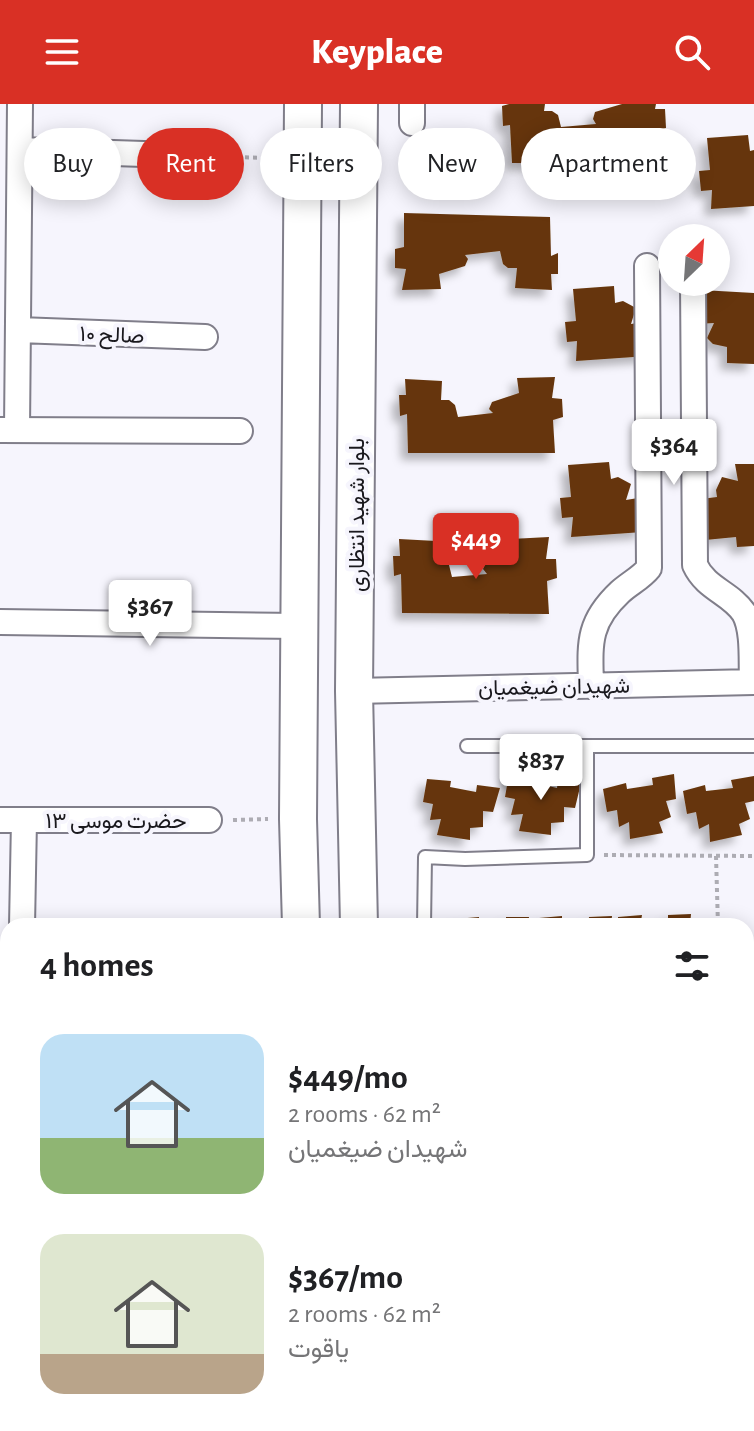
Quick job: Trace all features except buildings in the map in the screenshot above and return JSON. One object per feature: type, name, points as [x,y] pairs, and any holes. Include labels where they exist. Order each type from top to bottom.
[{"type":"main road","points":[[303,104],[303,128]]},
{"type":"main road","name":"بلوار شهید انتظاری","points":[[359,104],[354,691],[359,918]]},
{"type":"main road","points":[[301,918],[298,819],[303,200]]},
{"type":"main road","points":[[302,331],[357,334]]},
{"type":"street","points":[[20,104],[21,150],[10,232],[19,330],[8,430],[240,431]]},
{"type":"street","points":[[21,150],[137,154]]},
{"type":"street","points":[[591,686],[590,641],[598,620],[623,589],[649,568],[647,266]]},
{"type":"street","points":[[693,296],[695,565],[708,585],[728,598],[746,616],[750,626],[753,682]]},
{"type":"street","name":"صالح ۱۰","points":[[19,330],[205,337]]},
{"type":"street","points":[[0,622],[300,626]]},
{"type":"street","name":"شهیدان ضیغمیان","points":[[354,691],[753,682]]},
{"type":"street","points":[[12,820],[21,918]]},
{"type":"street","name":"حضرت موسی ۱۳","points":[[12,820],[209,820]]},
{"type":"lane","points":[[467,746],[754,746]]},
{"type":"lane","points":[[424,918],[425,857],[465,859],[587,855],[587,746]]},
{"type":"path","points":[[209,820],[298,819]]},
{"type":"path","points":[[587,855],[754,856]]},
{"type":"path","points":[[716,856],[718,918]]}]
